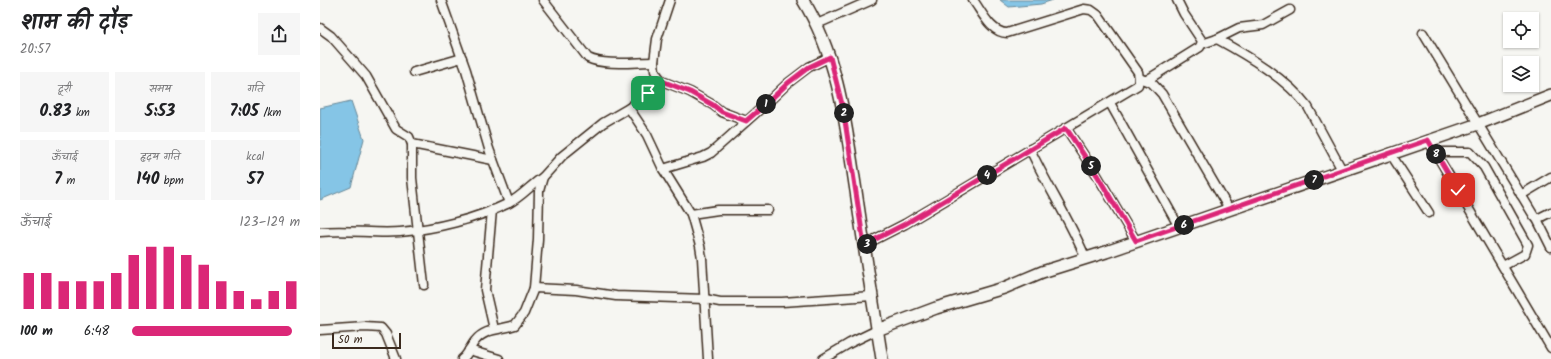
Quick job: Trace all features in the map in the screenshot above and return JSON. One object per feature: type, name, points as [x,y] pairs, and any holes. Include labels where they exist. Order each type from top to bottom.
[{"type":"street","points":[[441,0],[462,58],[493,160],[510,203]]},
{"type":"street","points":[[543,0],[588,58],[594,61],[654,62]]},
{"type":"street","points":[[670,0],[657,38],[654,62],[655,71],[662,81],[690,92],[722,112],[746,121]]},
{"type":"street","points":[[803,0],[817,24],[830,57],[843,108],[882,359]]},
{"type":"street","points":[[817,24],[872,0]]},
{"type":"street","points":[[973,0],[995,30],[1001,33],[1007,33],[1084,9],[1091,10],[1098,15],[1143,79],[1152,83],[1162,94],[1229,209]]},
{"type":"street","points":[[1177,0],[1184,14],[1202,41],[1202,44]]},
{"type":"street","points":[[864,245],[905,224],[1110,102],[1138,85],[1143,79],[1200,47],[1202,44],[1217,39],[1239,28],[1263,25],[1290,10]]},
{"type":"street","points":[[320,28],[331,36],[366,76],[394,127],[398,131],[408,135],[412,144],[412,178],[424,285]]},
{"type":"street","points":[[1422,33],[1537,219],[1551,247]]},
{"type":"street","points":[[1217,39],[1256,61],[1301,98],[1308,107],[1342,170]]},
{"type":"street","points":[[663,169],[712,153],[788,83],[809,67],[830,57]]},
{"type":"street","points":[[414,72],[462,58]]},
{"type":"street","points":[[320,232],[399,232],[462,220],[510,203],[543,177],[562,156],[603,123],[629,108],[662,81]]},
{"type":"street","points":[[823,359],[850,343],[877,330],[936,308],[1004,288],[1042,272],[1478,124],[1551,95]]},
{"type":"street","points":[[1110,102],[1178,227]]},
{"type":"street","points":[[629,108],[647,136],[663,169],[691,214],[700,246],[705,299],[708,359]]},
{"type":"street","points":[[1066,128],[1104,186],[1136,241]]},
{"type":"street","points":[[1428,140],[1550,342]]},
{"type":"street","points":[[412,144],[493,160]]},
{"type":"street","points":[[1030,149],[1075,233],[1086,258]]},
{"type":"street","points":[[1435,152],[1470,152],[1484,167],[1528,245],[1525,254],[1503,266]]},
{"type":"street","points":[[1390,153],[1429,213]]},
{"type":"street","points":[[462,359],[482,334],[517,323],[527,307],[534,288],[538,239],[539,192],[543,177]]},
{"type":"street","points":[[1521,195],[1551,177]]},
{"type":"street","points":[[492,210],[485,290],[494,329]]},
{"type":"street","points":[[691,214],[729,210],[768,210]]},
{"type":"street","points":[[1537,219],[1551,212]]},
{"type":"street","points":[[534,288],[576,290],[616,296],[705,299],[720,302],[782,302],[872,296]]},
{"type":"street","points":[[320,330],[365,327],[381,328],[386,334],[396,359]]},
{"type":"street","points":[[469,350],[499,359]]},
{"type":"water","points":[[1000,0],[1053,0],[1041,4],[1009,7]]},
{"type":"water","points":[[351,101],[364,139],[351,187],[320,200],[320,108]]},
{"type":"route","points":[[648,93],[662,81],[690,92],[730,116],[746,121],[788,83],[809,67],[830,57],[843,108],[864,245],[905,224],[1066,128],[1097,175],[1136,241],[1428,140],[1458,190]]}]
